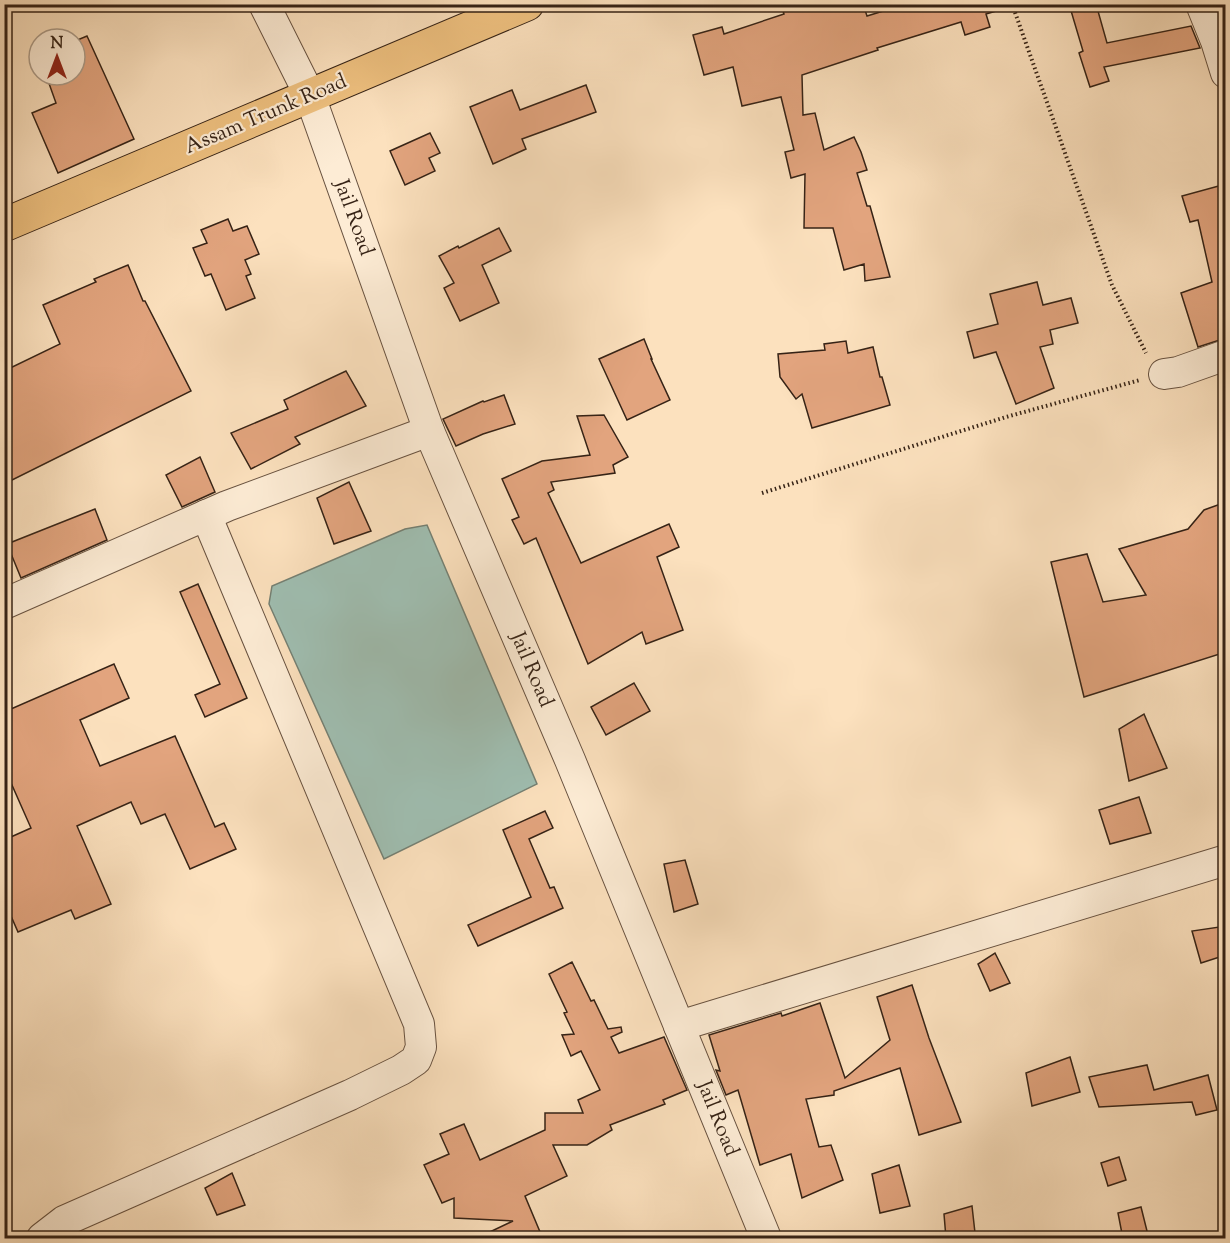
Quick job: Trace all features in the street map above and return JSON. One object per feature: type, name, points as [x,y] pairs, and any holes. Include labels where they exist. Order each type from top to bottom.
[{"type":"main road","name":"Assam Trunk Road","points":[[4,225],[526,4]]},
{"type":"street","name":"Jail Road","points":[[264,4],[310,96],[429,431],[570,760],[766,1239]]},
{"type":"street","points":[[1201,4],[1216,40],[1226,73]]},
{"type":"street","points":[[1164,374],[1185,370],[1226,355]]},
{"type":"street","points":[[4,604],[227,506],[429,431]]},
{"type":"street","points":[[42,1239],[64,1221],[350,1095],[416,1060],[421,1047],[419,1024],[206,515]]},
{"type":"street","points":[[679,1026],[1226,860]]},
{"type":"path","points":[[1012,4],[1112,285],[1151,363],[1164,374]]},
{"type":"path","points":[[762,493],[1006,417],[1164,374]]},
{"type":"shaded area","points":[[427,525],[537,784],[384,859],[269,604],[272,586],[405,529]]},
{"type":"building","points":[[781,4],[863,4],[867,16],[906,4],[1002,4],[1003,9],[986,14],[990,27],[965,35],[961,22],[877,48],[878,50],[802,75],[803,115],[815,113],[824,150],[854,137],[861,152],[867,170],[857,173],[867,206],[870,206],[890,277],[865,281],[864,264],[844,270],[833,228],[804,228],[805,174],[791,178],[785,152],[794,150],[781,97],[742,106],[733,67],[704,75],[693,35],[722,27],[724,34],[784,14]]},
{"type":"building","points":[[1069,4],[1096,4],[1107,43],[1191,26],[1200,48],[1104,67],[1109,81],[1090,87],[1079,53],[1083,51]]},
{"type":"building","points":[[87,36],[134,139],[58,173],[32,113],[56,103],[50,87],[87,87]]},
{"type":"building","points":[[586,85],[596,112],[522,139],[526,149],[493,164],[470,107],[512,90],[520,110]]},
{"type":"building","points":[[430,133],[440,153],[429,158],[435,171],[405,185],[390,151]]},
{"type":"building","points":[[1226,184],[1226,338],[1198,347],[1181,293],[1212,282],[1198,220],[1190,222],[1182,196]]},
{"type":"building","points":[[228,219],[233,231],[247,226],[259,254],[245,260],[251,274],[246,276],[255,298],[226,310],[211,274],[205,276],[193,248],[207,243],[201,230]]},
{"type":"building","points":[[499,228],[511,251],[482,265],[499,303],[460,321],[444,288],[454,283],[439,256]]},
{"type":"building","points":[[128,265],[143,301],[191,391],[4,484],[4,371],[60,344],[43,305],[96,282],[94,279]]},
{"type":"building","points":[[1037,282],[1043,305],[1071,298],[1078,323],[1050,330],[1053,344],[1040,347],[1054,388],[1016,404],[996,352],[974,358],[967,332],[998,324],[990,294]]},
{"type":"building","points":[[644,339],[670,400],[627,420],[599,359]]},
{"type":"building","points":[[846,341],[848,353],[873,347],[890,405],[812,428],[802,394],[796,399],[780,377],[778,354],[825,350],[824,344]]},
{"type":"building","points":[[346,371],[366,406],[295,437],[300,444],[251,469],[231,433],[288,409],[284,400]]},
{"type":"building","points":[[504,395],[515,424],[483,434],[456,446],[443,419],[483,401]]},
{"type":"building","points":[[604,415],[628,457],[613,465],[615,473],[551,482],[554,490],[548,493],[581,563],[669,524],[679,547],[657,557],[683,630],[646,644],[642,632],[588,664],[536,538],[524,544],[512,520],[519,517],[502,479],[542,461],[590,455],[577,416]]},
{"type":"building","points":[[200,457],[215,492],[182,507],[166,475]]},
{"type":"building","points":[[349,482],[371,531],[334,544],[317,498]]},
{"type":"building","points":[[1226,502],[1226,652],[1084,697],[1051,562],[1087,554],[1103,602],[1146,595],[1119,549],[1188,529],[1204,510]]},
{"type":"building","points":[[95,509],[107,540],[21,578],[7,544]]},
{"type":"building","points":[[198,584],[247,698],[205,717],[195,695],[220,684],[180,592]]},
{"type":"building","points":[[114,664],[129,698],[80,720],[100,766],[175,736],[215,827],[224,823],[236,849],[190,869],[165,814],[141,824],[131,802],[77,826],[111,904],[75,919],[71,910],[18,932],[4,900],[4,840],[31,828],[4,767],[4,712]]},
{"type":"building","points":[[634,683],[650,711],[606,735],[591,707]]},
{"type":"building","points":[[1144,714],[1167,768],[1129,781],[1119,729]]},
{"type":"building","points":[[1139,797],[1151,833],[1110,844],[1099,810]]},
{"type":"building","points":[[545,811],[553,828],[529,839],[550,888],[554,887],[563,908],[478,946],[468,925],[531,897],[503,830]]},
{"type":"building","points":[[685,860],[698,904],[674,912],[664,864]]},
{"type":"building","points":[[1226,926],[1226,955],[1201,963],[1192,931]]},
{"type":"building","points":[[995,953],[1010,983],[990,991],[978,964]]},
{"type":"building","points":[[572,962],[608,1029],[621,1027],[622,1032],[611,1037],[619,1053],[664,1037],[687,1090],[663,1100],[665,1104],[610,1125],[612,1130],[587,1145],[553,1145],[567,1176],[525,1196],[543,1239],[475,1239],[513,1221],[454,1218],[454,1198],[442,1203],[424,1165],[449,1154],[440,1134],[464,1124],[480,1160],[545,1130],[545,1113],[583,1113],[578,1100],[600,1090],[581,1051],[571,1056],[562,1035],[574,1034],[564,1013],[567,1012],[549,974]]},
{"type":"building","points":[[912,985],[929,1038],[961,1122],[919,1135],[900,1068],[834,1091],[834,1095],[806,1099],[819,1147],[831,1145],[843,1180],[802,1198],[791,1154],[760,1165],[738,1090],[726,1095],[716,1070],[720,1071],[709,1035],[781,1013],[782,1016],[820,1003],[845,1078],[890,1040],[877,997]]},
{"type":"building","points":[[1070,1057],[1080,1092],[1032,1106],[1026,1073]]},
{"type":"building","points":[[1147,1065],[1154,1090],[1208,1075],[1217,1110],[1196,1115],[1192,1102],[1099,1107],[1089,1077]]},
{"type":"building","points":[[1119,1157],[1126,1180],[1108,1186],[1101,1163]]},
{"type":"building","points":[[899,1165],[910,1206],[880,1213],[872,1174]]},
{"type":"building","points":[[232,1173],[245,1205],[217,1215],[205,1188]]},
{"type":"building","points":[[972,1206],[975,1233],[946,1238],[944,1214]]},
{"type":"building","points":[[1141,1207],[1149,1239],[1123,1239],[1118,1213]]}]
